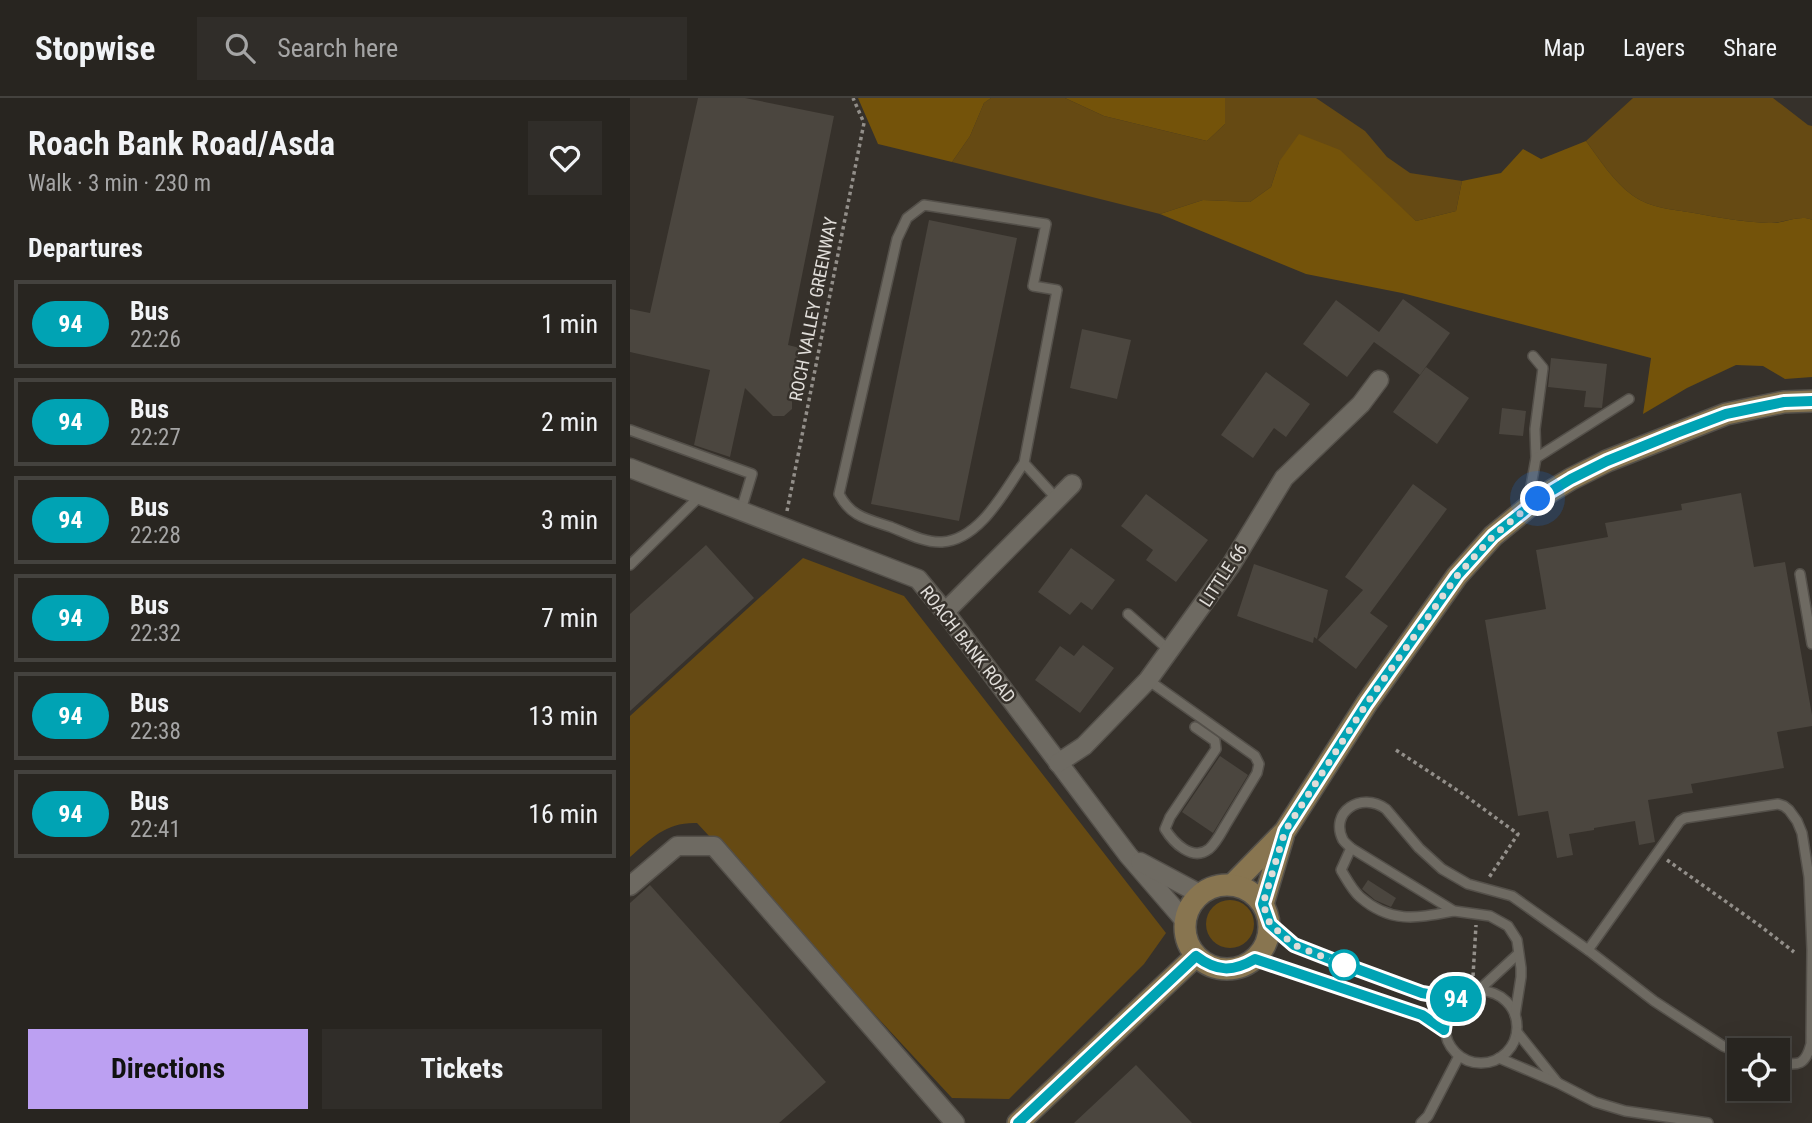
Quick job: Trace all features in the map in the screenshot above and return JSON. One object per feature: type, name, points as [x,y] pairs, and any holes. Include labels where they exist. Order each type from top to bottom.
[{"type":"street","name":"LITTLE 66","points":[[1058,763],[1084,746],[1148,680],[1231,565],[1284,478],[1361,404],[1379,380]]},
{"type":"street","points":[[1233,884],[1285,831],[1367,703],[1457,576],[1493,536],[1538,499],[1607,461],[1726,414],[1784,402],[1812,401]]},
{"type":"street","name":"ROACH BANK ROAD","points":[[630,468],[918,579],[1128,855],[1185,921]]},
{"type":"street","points":[[945,612],[1072,484]]},
{"type":"street","points":[[1266,914],[1255,895],[1233,884],[1221,885],[1200,894],[1193,902],[1185,921],[1185,934],[1196,956],[1206,964],[1231,969],[1255,959],[1264,949],[1268,937],[1266,914],[1285,831]]},
{"type":"street","points":[[630,886],[677,846],[714,846],[955,1123]]},
{"type":"street","name":"ROACH BANK ROAD","points":[[1128,855],[1200,894]]},
{"type":"street","points":[[1018,1123],[1196,956]]},
{"type":"lane","points":[[924,205],[1046,224],[1033,286],[1057,290],[1024,463],[985,520],[962,537],[943,542],[929,540],[853,514],[844,505],[839,494],[897,239],[907,218],[924,205]]},
{"type":"lane","points":[[1534,356],[1543,368],[1535,429],[1536,458],[1531,486],[1538,499]]},
{"type":"lane","points":[[1536,458],[1629,399]]},
{"type":"lane","points":[[630,430],[752,474],[741,510]]},
{"type":"lane","points":[[1024,463],[1057,499]]},
{"type":"lane","points":[[630,565],[701,495]]},
{"type":"lane","points":[[1800,575],[1812,644]]},
{"type":"lane","points":[[1128,614],[1170,651]]},
{"type":"lane","points":[[1148,680],[1255,756],[1259,764],[1257,774],[1219,836],[1208,850],[1195,853],[1183,849],[1171,839],[1165,829],[1170,817],[1216,749],[1215,741],[1195,727]]},
{"type":"lane","points":[[1518,954],[1475,991],[1456,999],[1449,1008],[1444,1030],[1447,1040],[1459,1056],[1468,1061],[1479,1063],[1499,1058],[1507,1051],[1517,1032],[1515,1015],[1521,977],[1517,940],[1514,933],[1508,926],[1490,916],[1454,911],[1351,848],[1343,839],[1341,830],[1344,813],[1358,802],[1379,804],[1442,869],[1468,884],[1512,896],[1654,1001],[1727,1048]]},
{"type":"lane","points":[[1588,950],[1680,821],[1685,818],[1778,804],[1789,810],[1802,833],[1809,877],[1812,950],[1811,1044],[1806,1059],[1801,1064],[1790,1064]]},
{"type":"lane","points":[[1351,848],[1341,870],[1358,896],[1386,914],[1419,918],[1454,911]]},
{"type":"lane","points":[[1266,914],[1294,945],[1422,993],[1456,999]]},
{"type":"lane","points":[[1255,959],[1422,1015],[1444,1030]]},
{"type":"lane","points":[[1475,991],[1490,991],[1501,996],[1510,1004],[1515,1015]]},
{"type":"lane","points":[[1517,1032],[1558,1083]]},
{"type":"lane","points":[[1421,1123],[1428,1116],[1459,1056]]},
{"type":"lane","points":[[1499,1058],[1595,1102],[1645,1119],[1708,1123]]},
{"type":"path","name":"ROCH VALLEY GREENWAY","points":[[783,527],[864,123],[853,98]]},
{"type":"path","points":[[1396,750],[1518,834],[1482,888]]},
{"type":"path","points":[[1656,853],[1794,952]]},
{"type":"path","points":[[1475,991],[1476,915]]},
{"type":"shaded area","points":[[858,98],[991,98],[984,103],[970,136],[952,162],[878,144]]},
{"type":"shaded area","points":[[991,98],[1065,98],[1104,116],[1207,141],[1225,124],[1225,98],[1316,98],[1365,131],[1387,157],[1410,173],[1462,181],[1456,211],[1416,221],[1390,198],[1279,162],[1271,187],[1250,202],[1203,200],[1160,214],[952,162],[970,136],[984,103]]},
{"type":"shaded area","points":[[1065,98],[1225,98],[1225,124],[1207,141],[1104,116]]},
{"type":"shaded area","points":[[1633,98],[1773,98],[1812,126],[1812,220],[1802,218],[1769,223],[1732,220],[1662,208],[1632,195],[1613,177],[1586,141]]},
{"type":"shaded area","points":[[1299,134],[1340,150],[1416,221],[1456,211],[1462,181],[1501,173],[1523,149],[1541,159],[1586,141],[1625,189],[1639,200],[1654,206],[1751,222],[1775,223],[1802,218],[1812,220],[1812,377],[1785,379],[1763,366],[1736,365],[1687,388],[1643,414],[1651,358],[1402,293],[1306,274],[1160,214],[1203,200],[1250,202],[1271,187],[1279,162]]},
{"type":"shaded area","points":[[803,558],[904,596],[1166,933],[1144,964],[1009,1099],[952,1098],[697,823],[668,828],[630,857],[630,716]]},
{"type":"shaded area","points":[[1230,900],[1247,907],[1254,924],[1247,941],[1230,948],[1213,941],[1206,924],[1213,907]]},
{"type":"building","points":[[698,98],[745,98],[834,116],[788,345],[800,348],[790,396],[792,409],[784,416],[773,416],[745,388],[730,457],[694,445],[710,370],[630,352],[630,309],[650,313]]},
{"type":"building","points":[[929,220],[1017,238],[959,521],[871,504]]},
{"type":"building","points":[[1403,299],[1450,333],[1420,375],[1374,342],[1347,377],[1303,344],[1336,300],[1379,332]]},
{"type":"building","points":[[1082,329],[1131,340],[1117,399],[1070,388]]},
{"type":"building","points":[[1551,358],[1607,364],[1602,408],[1584,407],[1586,391],[1548,387]]},
{"type":"building","points":[[1426,367],[1469,398],[1437,444],[1393,412]]},
{"type":"building","points":[[1266,372],[1310,404],[1286,437],[1274,428],[1253,458],[1221,435]]},
{"type":"building","points":[[1502,408],[1526,411],[1523,436],[1499,434]]},
{"type":"building","points":[[1413,484],[1447,509],[1370,613],[1388,626],[1356,669],[1318,640],[1363,590],[1345,577]]},
{"type":"building","points":[[1741,493],[1754,567],[1785,562],[1812,726],[1777,732],[1784,768],[1691,784],[1693,793],[1648,800],[1655,842],[1639,845],[1635,821],[1569,834],[1573,855],[1557,858],[1548,811],[1518,816],[1485,620],[1546,609],[1536,550],[1608,537],[1605,523],[1682,510],[1681,504]]},
{"type":"building","points":[[1146,494],[1208,540],[1176,582],[1146,560],[1153,550],[1121,526]]},
{"type":"building","points":[[706,545],[754,598],[630,711],[630,614]]},
{"type":"building","points":[[1071,548],[1115,580],[1092,610],[1081,602],[1070,615],[1038,592]]},
{"type":"building","points":[[1254,564],[1328,590],[1317,639],[1314,637],[1313,643],[1237,616]]},
{"type":"building","points":[[1083,645],[1114,668],[1080,713],[1035,680],[1060,646],[1074,656]]},
{"type":"building","points":[[1220,756],[1248,775],[1213,833],[1182,812]]},
{"type":"building","points":[[1368,880],[1396,898],[1391,907],[1375,900],[1362,889]]},
{"type":"building","points":[[650,885],[826,1082],[779,1123],[630,1123],[630,903]]},
{"type":"building","points":[[1136,1065],[1192,1123],[1074,1123]]},
{"type":"bus line","name":"94","points":[[1018,1123],[1196,956],[1206,964],[1231,969],[1255,959],[1422,1015],[1444,1030],[1445,1018],[1456,999],[1422,993],[1355,970],[1294,945],[1270,924],[1263,904],[1285,831],[1367,703],[1457,576],[1493,536],[1538,499],[1607,461],[1726,414],[1784,402],[1812,401]]},
{"type":"route","points":[[1344,965],[1294,945],[1270,924],[1263,904],[1285,831],[1367,703],[1457,576],[1493,536],[1538,499]]}]
